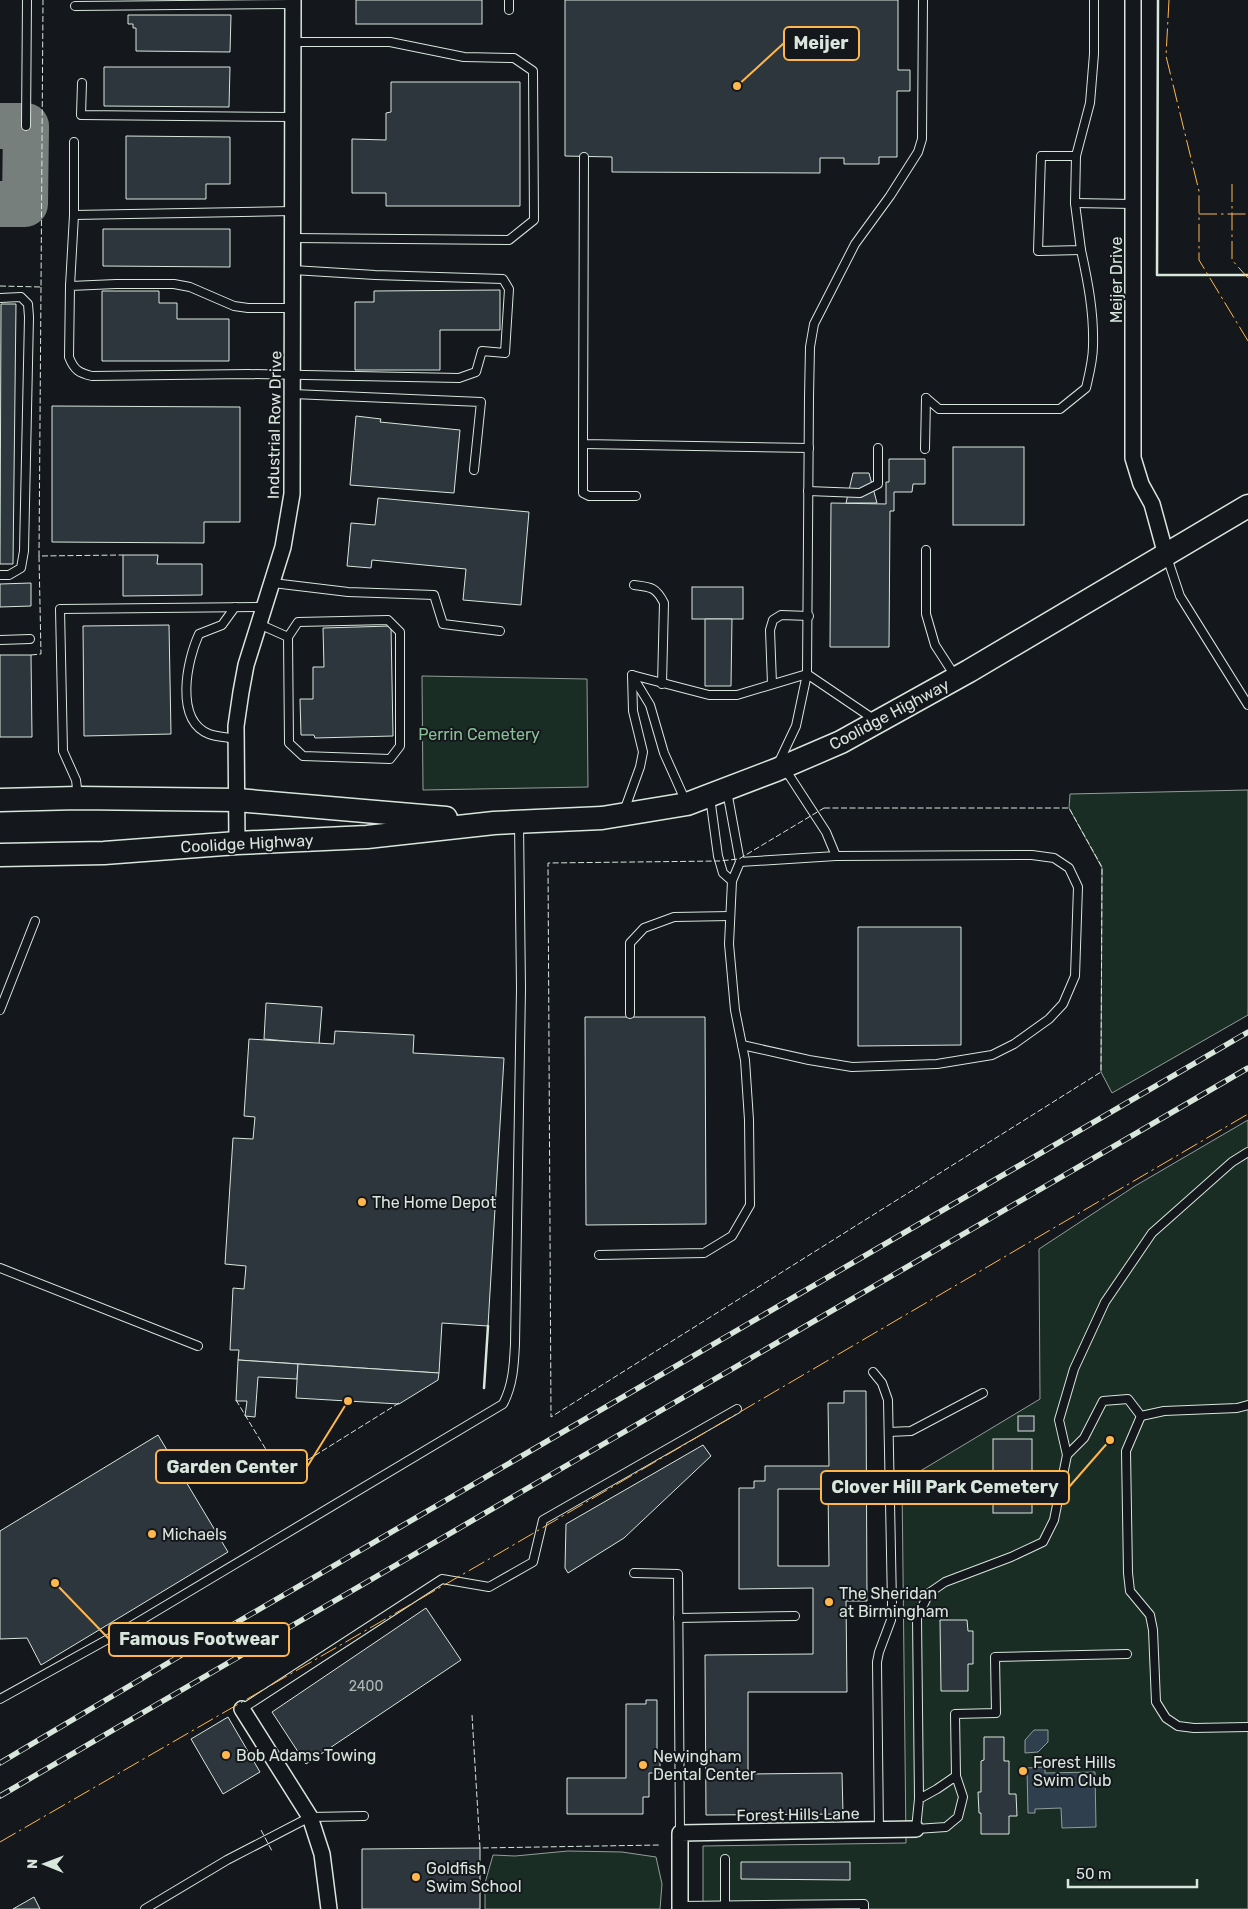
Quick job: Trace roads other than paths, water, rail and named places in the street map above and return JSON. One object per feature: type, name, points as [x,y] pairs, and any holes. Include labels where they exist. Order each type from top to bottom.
[{"type":"main road","name":"Coolidge Highway","points":[[0,855],[104,853],[238,843],[367,837],[494,823],[622,816],[687,804],[841,742],[956,678],[1248,506]]},
{"type":"main road","name":"Coolidge Highway","points":[[0,800],[78,798],[237,800],[494,823]]},
{"type":"street","name":"Meijer Drive","points":[[1133,0],[1133,458],[1141,484],[1152,504],[1166,555]]},
{"type":"street","name":"Industrial Row Drive","points":[[238,843],[236,739],[242,683],[283,547],[292,494],[293,2]]},
{"type":"street","points":[[242,1709],[310,1817],[322,1854],[329,1909]]},
{"type":"street","name":"Forest Hills Lane","points":[[680,1833],[916,1829]]},
{"type":"street","points":[[680,1833],[680,1908]]},
{"type":"lane","points":[[26,126],[27,0]]},
{"type":"lane","points":[[509,0],[509,10]]},
{"type":"lane","points":[[836,856],[826,832],[779,768],[796,726],[808,674],[810,347],[814,324],[855,244],[890,196],[918,152],[922,139],[923,0]]},
{"type":"lane","points":[[925,449],[926,398],[938,409],[1060,409],[1086,388],[1093,348],[1091,296],[1081,250],[1075,203],[1076,156],[1090,103],[1094,54],[1094,0]]},
{"type":"lane","points":[[75,6],[293,2]]},
{"type":"lane","points":[[293,42],[390,42],[464,57],[514,58],[534,71],[534,220],[509,240],[293,238]]},
{"type":"lane","points":[[82,83],[81,115],[293,117]]},
{"type":"lane","points":[[74,142],[74,215],[69,356],[73,367],[78,372],[99,376],[248,374],[459,378],[476,372],[482,351],[505,353],[509,289],[503,279],[293,270]]},
{"type":"lane","points":[[584,156],[583,493],[589,496],[636,496]]},
{"type":"lane","points":[[1076,156],[1041,156],[1038,251],[1081,250]]},
{"type":"lane","points":[[1075,203],[1133,204]]},
{"type":"lane","points":[[74,215],[292,211]]},
{"type":"lane","points":[[70,286],[174,284],[190,287],[234,306],[248,308],[293,308]]},
{"type":"lane","points":[[0,298],[20,297],[28,304],[29,317],[24,551],[21,568],[9,574],[0,575]]},
{"type":"lane","points":[[293,394],[480,402],[474,470]]},
{"type":"lane","points":[[583,444],[809,448]]},
{"type":"lane","points":[[808,491],[860,493],[878,484],[878,448]]},
{"type":"lane","points":[[926,550],[926,614],[935,645],[956,678]]},
{"type":"lane","points":[[1166,555],[1180,596],[1248,705]]},
{"type":"lane","points":[[273,582],[348,592],[434,595],[443,624],[500,631]]},
{"type":"lane","points":[[634,585],[650,587],[658,592],[664,603],[662,684]]},
{"type":"lane","points":[[235,607],[222,625],[199,634],[192,648],[187,682],[187,706],[193,722],[208,734],[236,739]]},
{"type":"lane","points":[[78,798],[76,780],[63,751],[60,609],[264,607]]},
{"type":"lane","points":[[772,684],[770,630],[773,620],[781,615],[809,616]]},
{"type":"lane","points":[[388,620],[400,632],[400,746],[390,759],[303,756],[289,743],[288,637],[298,622],[388,620]]},
{"type":"lane","points":[[259,624],[288,637]]},
{"type":"lane","points":[[0,640],[30,639]]},
{"type":"lane","points":[[632,675],[709,696],[737,695],[808,674]]},
{"type":"lane","points":[[808,674],[876,722]]},
{"type":"lane","points":[[632,675],[650,705],[669,767],[687,804]]},
{"type":"lane","points":[[622,816],[640,767],[643,752],[633,711],[632,675]]},
{"type":"lane","points":[[599,1255],[704,1253],[732,1236],[750,1205],[749,1120],[745,1060],[735,1010],[729,944],[732,881],[740,862],[718,792]]},
{"type":"lane","points":[[718,792],[718,856],[723,873],[732,881]]},
{"type":"lane","points":[[0,1699],[128,1628],[503,1404],[509,1392],[512,1377],[515,1344],[521,989],[519,821]]},
{"type":"lane","points":[[740,862],[836,856],[1032,855],[1054,858],[1069,868],[1078,887],[1075,976],[1063,1004],[1049,1019],[1014,1044],[992,1056],[937,1064],[852,1067],[809,1060],[742,1045]]},
{"type":"lane","points":[[630,1014],[630,943],[644,928],[674,917],[730,916]]},
{"type":"lane","points":[[0,1010],[35,921]]},
{"type":"lane","points":[[1127,1654],[995,1656],[996,1713],[955,1714],[956,1776],[963,1798],[958,1817],[946,1827],[916,1829],[918,1799],[917,1618],[929,1593],[945,1582],[1012,1557],[1043,1542],[1054,1520],[1067,1455],[1059,1420],[1074,1369],[1105,1302],[1152,1232],[1226,1168],[1248,1152]]},
{"type":"lane","points":[[0,1268],[198,1346]]},
{"type":"lane","points":[[873,1372],[882,1383],[888,1400],[892,1604],[890,1620],[879,1652],[878,1662],[878,1831]]},
{"type":"lane","points":[[889,1432],[911,1431],[982,1393]]},
{"type":"lane","points":[[1067,1455],[1084,1438],[1103,1402],[1128,1399],[1142,1416]]},
{"type":"lane","points":[[1142,1416],[1164,1411],[1236,1408],[1248,1405]]},
{"type":"lane","points":[[242,1709],[442,1579],[489,1587],[533,1562],[543,1520],[737,1409]]},
{"type":"lane","points":[[1142,1416],[1126,1451],[1128,1573],[1130,1591],[1150,1615],[1153,1630],[1156,1702],[1166,1718],[1178,1726],[1194,1728],[1248,1727]]},
{"type":"lane","points":[[634,1574],[678,1574],[680,1833]]},
{"type":"lane","points":[[678,1618],[795,1616]]},
{"type":"lane","points":[[918,1799],[956,1776]]},
{"type":"lane","points":[[145,1909],[218,1865],[310,1817],[364,1816]]},
{"type":"lane","points":[[724,1907],[725,1859]]},
{"type":"lane","points":[[680,1908],[864,1904],[864,1909]]},
{"type":"water","points":[[1034,1730],[1048,1730],[1048,1742],[1038,1752],[1025,1753],[1025,1740]]},
{"type":"water","points":[[1045,1767],[1045,1773],[1095,1772],[1096,1827],[1062,1828],[1061,1808],[1035,1809],[1035,1813],[1028,1813],[1027,1768]]},
{"type":"railway","points":[[0,1763],[210,1638],[1248,1032]]},
{"type":"railway","points":[[0,1796],[1248,1068]]},
{"type":"place","name":"Meijer","points":[[737,86]]},
{"type":"place","name":"The Home Depot","points":[[362,1202]]},
{"type":"place","name":"Garden Center","points":[[348,1401]]},
{"type":"place","name":"Clover Hill Park Cemetery","points":[[1110,1440]]},
{"type":"place","name":"Michaels","points":[[152,1534]]},
{"type":"place","name":"Famous Footwear","points":[[55,1583]]},
{"type":"place","name":"The Sheridan at Birmingham","points":[[829,1602]]},
{"type":"place","name":"Bob Adams Towing","points":[[226,1755]]},
{"type":"place","name":"Newingham Dental Center","points":[[643,1765]]},
{"type":"place","name":"Forest Hills Swim Club","points":[[1023,1771]]},
{"type":"place","name":"Goldfish Swim School","points":[[416,1877]]},
{"type":"park label","name":"Perrin Cemetery","points":[[479,734]]}]
